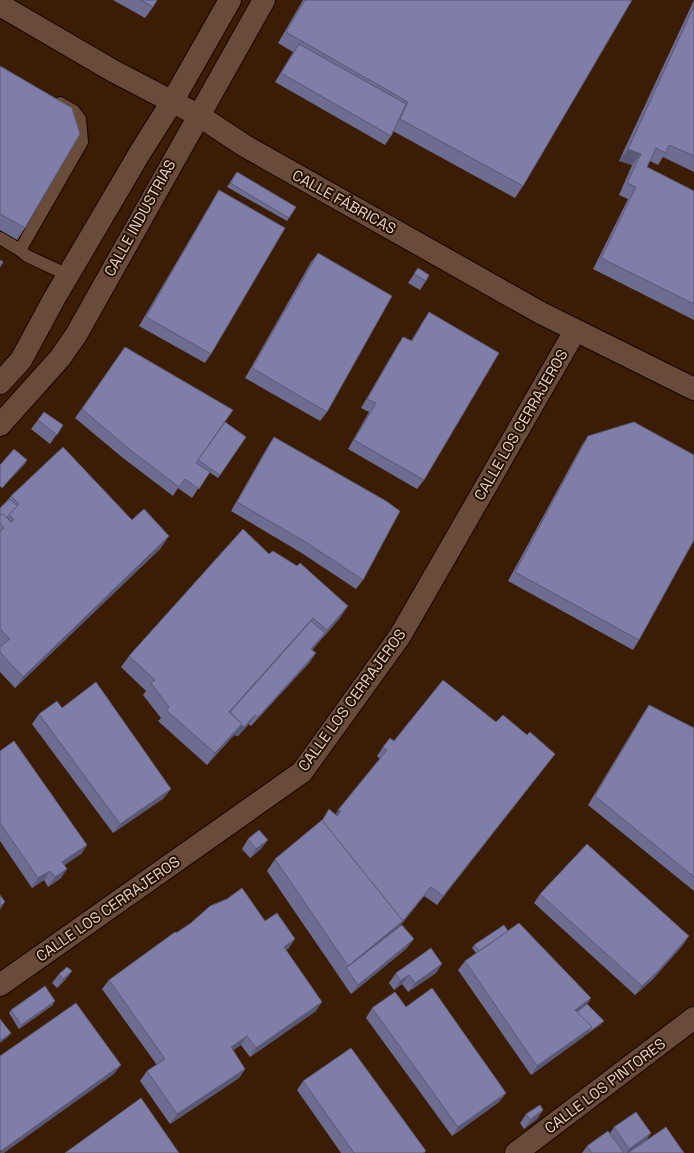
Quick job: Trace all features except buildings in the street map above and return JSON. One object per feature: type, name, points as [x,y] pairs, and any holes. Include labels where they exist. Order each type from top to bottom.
[{"type":"street","name":"CALLE INDUSTRIAS","points":[[0,383],[22,360],[68,275],[172,102],[230,0]]},
{"type":"street","name":"CALLE INDUSTRIAS","points":[[0,425],[60,358],[76,334],[264,0]]},
{"type":"street","name":"CALLE FÁBRICAS","points":[[0,4],[115,72],[198,115],[245,146],[528,306],[575,331],[694,389]]},
{"type":"street","name":"CALLE LOS CERRAJEROS","points":[[0,985],[302,772],[400,636],[575,331]]},
{"type":"street","name":"CALLE LOS PINTORES","points":[[516,1153],[694,1018]]},
{"type":"lane","points":[[20,250],[82,142],[80,119],[74,111],[47,95]]},
{"type":"lane","points":[[0,238],[27,256],[68,275]]},
{"type":"shaded area","points":[[0,0],[694,0],[694,1153],[0,1153]]}]
